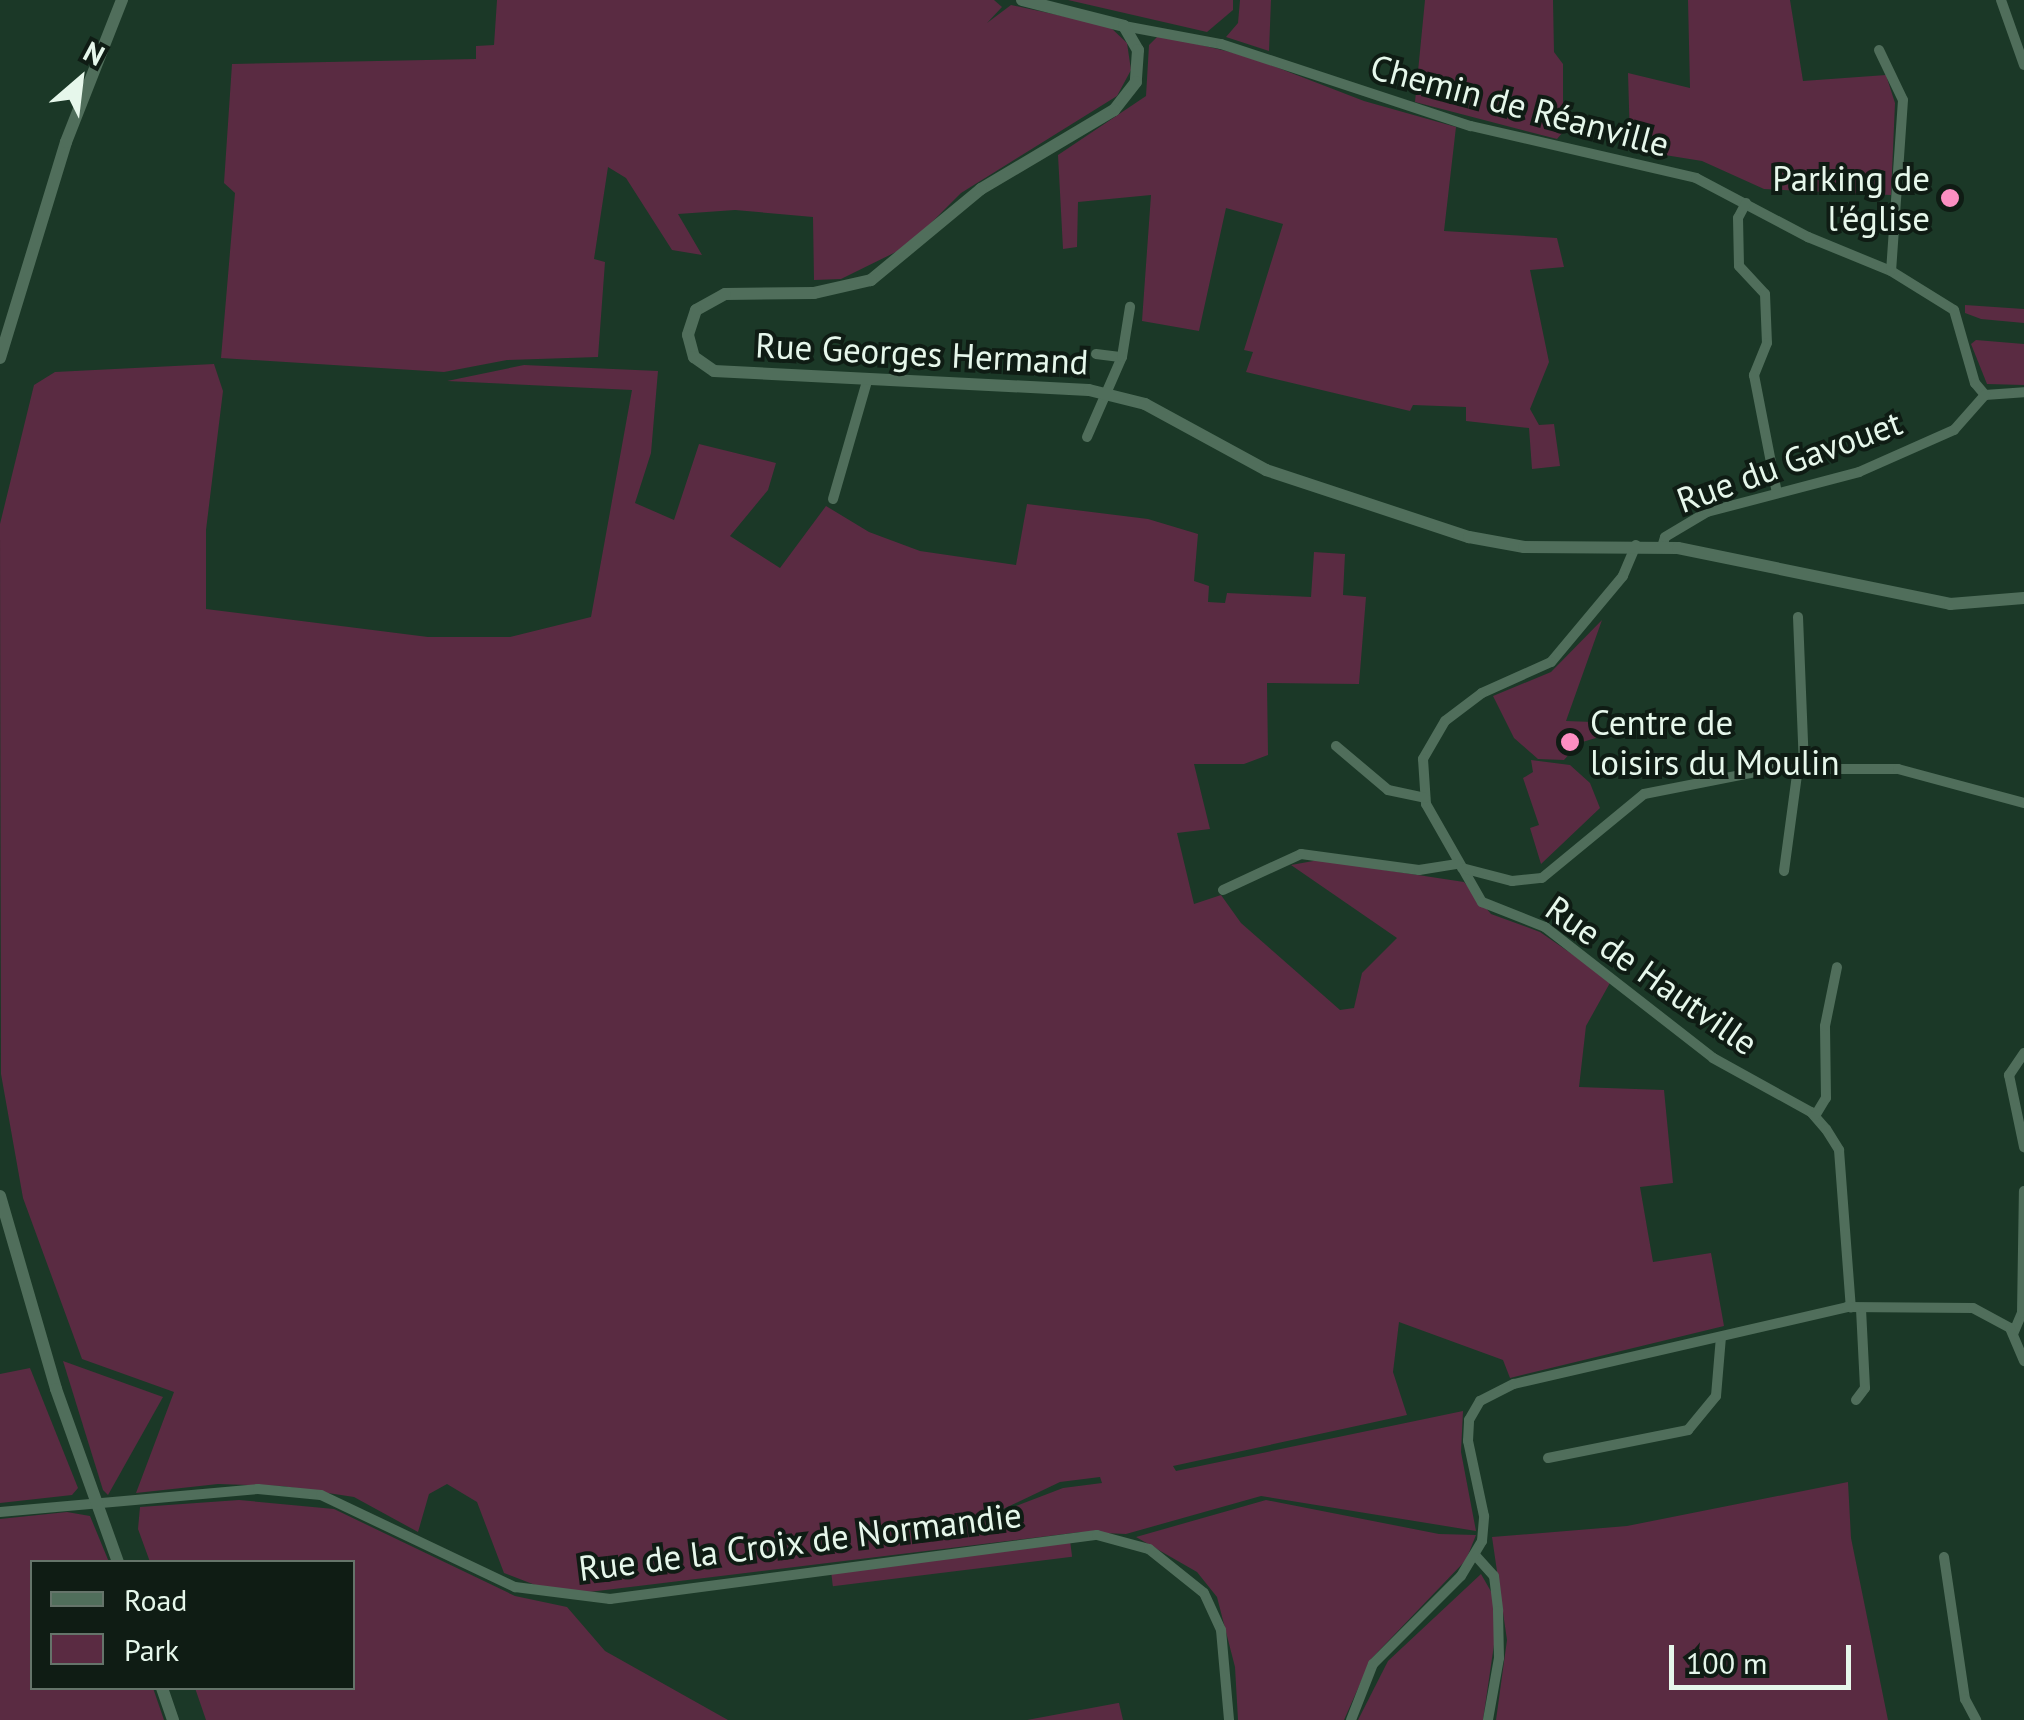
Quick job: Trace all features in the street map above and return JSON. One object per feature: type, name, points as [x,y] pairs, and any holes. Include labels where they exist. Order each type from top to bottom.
[{"type":"street","points":[[0,358],[66,142],[122,0]]},
{"type":"street","points":[[1022,0],[1124,26]]},
{"type":"street","points":[[2001,0],[2024,65]]},
{"type":"street","name":"Chemin de Réanville","points":[[1124,26],[1221,44],[1470,126],[1696,178],[1868,266],[1891,270],[1954,310],[1975,383],[1985,395]]},
{"type":"street","name":"Rue Georges Hermand","points":[[1124,26],[1138,50],[1136,82],[1114,110],[981,189],[870,280],[814,293],[725,294],[696,310],[688,335],[694,357],[714,371],[1110,395],[1156,409],[1266,470],[1469,537],[1524,547],[1636,544],[1950,604],[2024,598]]},
{"type":"street","points":[[1879,50],[1902,100],[1891,270]]},
{"type":"street","points":[[1746,203],[1738,218],[1739,266],[1765,294],[1767,343],[1754,375],[1776,494]]},
{"type":"street","points":[[1087,437],[1110,395],[1122,358],[1130,307]]},
{"type":"street","points":[[1096,354],[1122,358]]},
{"type":"street","points":[[833,498],[867,381]]},
{"type":"street","points":[[1985,395],[2024,392]]},
{"type":"street","name":"Rue du Gavouet","points":[[1662,547],[1665,536],[1707,512],[1859,472],[1954,430],[1985,395]]},
{"type":"street","points":[[1336,746],[1388,790],[1425,798],[1423,759],[1445,721],[1482,693],[1551,662],[1623,576],[1636,544]]},
{"type":"street","points":[[1784,871],[1801,768],[1798,617]]},
{"type":"street","points":[[1223,890],[1301,854],[1419,870],[1460,866],[1512,881],[1542,878],[1644,794],[1801,768],[1898,769],[2024,804]]},
{"type":"street","name":"Rue de Hautville","points":[[1425,798],[1482,902],[1544,927],[1713,1058],[1815,1116]]},
{"type":"street","points":[[1837,967],[1824,1026],[1826,1098],[1815,1116],[1839,1150],[1866,1388],[1856,1400]]},
{"type":"street","points":[[2024,1054],[2009,1076],[2024,1147]]},
{"type":"street","points":[[2013,1334],[2022,1313],[2024,1192]]},
{"type":"street","points":[[0,1196],[117,1560]]},
{"type":"street","points":[[1351,1720],[1374,1664],[1476,1555],[1484,1516],[1468,1441],[1469,1420],[1480,1401],[1514,1384],[1856,1308],[1972,1308],[1992,1314],[2013,1334],[2024,1361]]},
{"type":"street","points":[[1548,1458],[1688,1430],[1716,1396],[1721,1337]]},
{"type":"street","name":"Rue de la Croix de Normandie","points":[[0,1512],[258,1490],[320,1495],[380,1518],[502,1582],[575,1598],[727,1585],[1070,1537],[1124,1540],[1169,1561],[1209,1602],[1221,1630],[1229,1720]]},
{"type":"street","points":[[1476,1555],[1494,1576],[1498,1610],[1499,1658],[1488,1720]]},
{"type":"street","points":[[1944,1557],[1965,1699],[1976,1720]]},
{"type":"street","points":[[163,1690],[173,1720]]},
{"type":"green space","points":[[497,0],[994,0],[1002,7],[987,23],[1011,5],[1109,26],[1127,43],[1131,70],[1117,96],[961,193],[908,246],[841,279],[814,280],[813,217],[735,210],[678,214],[702,255],[672,250],[626,178],[608,167],[594,259],[605,262],[598,357],[507,360],[444,372],[221,358],[235,193],[224,183],[232,64],[476,59],[476,46],[494,45]]},
{"type":"green space","points":[[1068,0],[1233,0],[1233,10],[1207,32]]},
{"type":"green space","points":[[1240,0],[1271,0],[1269,51],[1226,37],[1238,23]]},
{"type":"green space","points":[[1425,0],[1553,0],[1554,52],[1563,64],[1563,132],[1557,139],[1415,102]]},
{"type":"green space","points":[[1688,0],[1790,0],[1803,81],[1886,75],[1895,103],[1891,195],[1764,189],[1702,161],[1640,151],[1640,142],[1630,141],[1628,73],[1690,88]]},
{"type":"green space","points":[[1159,35],[1247,56],[1364,101],[1456,127],[1444,231],[1557,238],[1564,267],[1530,270],[1549,362],[1530,409],[1539,425],[1554,424],[1560,466],[1532,469],[1529,428],[1466,421],[1466,407],[1413,405],[1410,411],[1246,372],[1253,352],[1244,350],[1283,224],[1226,208],[1199,331],[1142,321],[1151,195],[1078,202],[1077,247],[1063,249],[1058,155],[1146,96],[1149,45]]},
{"type":"green space","points":[[1965,305],[2024,309],[2024,323],[1981,319],[1965,313]]},
{"type":"green space","points":[[1976,340],[2024,344],[2024,385],[1987,384],[1971,344]]},
{"type":"green space","points":[[214,364],[223,391],[206,530],[206,609],[428,637],[510,637],[591,617],[632,390],[447,381],[524,365],[658,371],[651,453],[635,503],[674,520],[699,444],[776,463],[768,490],[730,536],[780,568],[826,506],[869,532],[920,551],[1016,565],[1027,504],[1148,519],[1198,534],[1194,581],[1209,586],[1208,602],[1225,603],[1227,593],[1311,597],[1314,552],[1345,554],[1343,595],[1366,597],[1359,684],[1267,683],[1268,755],[1244,764],[1194,764],[1210,829],[1177,833],[1194,904],[1221,895],[1241,923],[1340,1010],[1354,1008],[1362,973],[1397,938],[1291,865],[1319,860],[1464,882],[1491,914],[1540,932],[1611,981],[1586,1026],[1579,1087],[1664,1090],[1673,1183],[1640,1187],[1653,1262],[1711,1253],[1724,1326],[1510,1378],[1503,1360],[1399,1322],[1393,1372],[1407,1415],[1173,1466],[1176,1471],[1463,1411],[1461,1452],[1476,1531],[1261,1496],[1126,1534],[1081,1532],[589,1592],[543,1588],[504,1573],[477,1502],[447,1484],[429,1494],[418,1532],[354,1497],[282,1486],[218,1484],[136,1493],[174,1392],[82,1359],[23,1198],[1,1074],[0,524],[34,385],[55,372]],"holes":[[[1100,1477],[1102,1483],[1063,1488],[980,1520],[1060,1482]]]},
{"type":"green space","points":[[1602,620],[1566,721],[1593,722],[1596,738],[1579,743],[1564,760],[1538,759],[1514,738],[1493,696],[1551,672]]},
{"type":"green space","points":[[1531,760],[1570,765],[1590,783],[1600,808],[1541,864],[1530,828],[1539,825],[1523,778],[1533,772]]},
{"type":"green space","points":[[63,1361],[163,1397],[108,1495],[103,1490]]},
{"type":"green space","points":[[30,1368],[78,1488],[72,1495],[0,1503],[0,1374]]},
{"type":"green space","points":[[1848,1482],[1851,1538],[1888,1720],[1496,1720],[1507,1640],[1492,1537],[1627,1526]]},
{"type":"green space","points":[[239,1500],[334,1509],[515,1596],[567,1607],[605,1651],[728,1720],[206,1720],[196,1690],[355,1690],[355,1560],[149,1560],[138,1529],[140,1507]]},
{"type":"green space","points":[[1266,1500],[1439,1534],[1476,1535],[1466,1560],[1371,1659],[1344,1720],[1238,1720],[1235,1667],[1217,1597],[1197,1572],[1136,1537]]},
{"type":"green space","points":[[67,1512],[90,1516],[108,1560],[30,1560],[30,1690],[154,1690],[164,1720],[0,1720],[0,1519]]},
{"type":"green space","points":[[1070,1540],[1072,1557],[833,1586],[831,1569]]},
{"type":"green space","points":[[1481,1574],[1493,1595],[1495,1638],[1483,1720],[1358,1720],[1388,1661]]},
{"type":"green space","points":[[1118,1703],[1123,1720],[1027,1720]]},
{"type":"place","name":"Parking de l'église","points":[[1950,198]]},
{"type":"place","name":"Centre de loisirs du Moulin","points":[[1570,742]]}]
